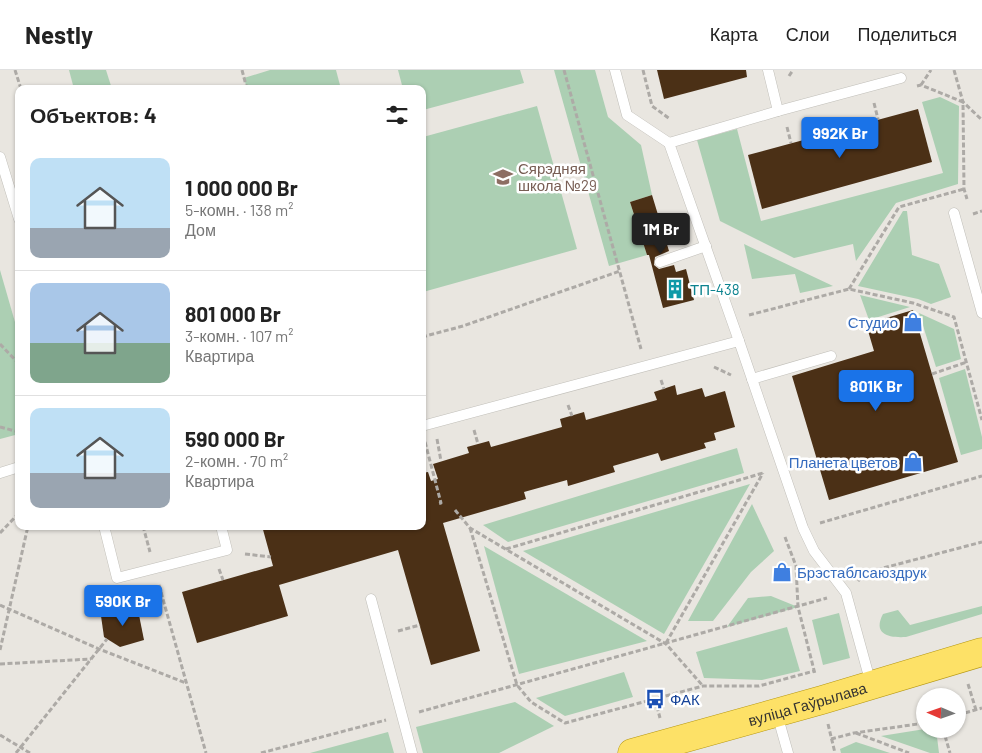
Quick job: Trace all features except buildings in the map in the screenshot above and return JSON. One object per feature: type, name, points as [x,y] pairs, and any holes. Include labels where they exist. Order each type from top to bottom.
[{"type":"main road","name":"вуліца Гаўрылава","points":[[632,753],[777,713],[982,652]]},
{"type":"lane","points":[[615,70],[627,115],[669,143],[803,528],[814,551],[846,593],[871,684]]},
{"type":"lane","points":[[768,70],[778,111]]},
{"type":"lane","points":[[669,143],[901,78]]},
{"type":"lane","points":[[0,157],[15,207]]},
{"type":"lane","points":[[954,213],[982,313]]},
{"type":"lane","points":[[660,262],[706,246]]},
{"type":"lane","points":[[426,425],[739,341]]},
{"type":"lane","points":[[752,380],[831,356]]},
{"type":"lane","points":[[0,473],[15,468]]},
{"type":"lane","points":[[105,530],[117,578],[227,550],[222,530]]},
{"type":"lane","points":[[370,599],[412,753]]},
{"type":"lane","points":[[777,713],[788,753]]},
{"type":"path","points":[[15,70],[20,85]]},
{"type":"path","points":[[242,70],[246,85]]},
{"type":"path","points":[[564,70],[646,366]]},
{"type":"path","points":[[643,70],[652,106]]},
{"type":"path","points":[[921,85],[931,70]]},
{"type":"path","points":[[849,289],[899,207],[964,189],[963,102],[954,70]]},
{"type":"path","points":[[872,98],[878,120]]},
{"type":"path","points":[[963,102],[982,120]]},
{"type":"path","points":[[785,123],[791,143]]},
{"type":"path","points":[[971,214],[982,211]]},
{"type":"path","points":[[426,336],[463,326],[620,271]]},
{"type":"path","points":[[731,319],[849,289],[913,303],[954,317],[982,420]]},
{"type":"path","points":[[0,344],[15,360]]},
{"type":"path","points":[[932,374],[967,362]]},
{"type":"path","points":[[713,366],[732,375]]},
{"type":"path","points":[[472,426],[478,444]]},
{"type":"path","points":[[0,427],[15,431]]},
{"type":"path","points":[[426,439],[436,436],[441,461]]},
{"type":"path","points":[[426,443],[440,503],[437,504]]},
{"type":"path","points":[[760,464],[766,482]]},
{"type":"path","points":[[506,549],[763,473]]},
{"type":"path","points":[[666,644],[763,473]]},
{"type":"path","points":[[850,513],[982,476]]},
{"type":"path","points":[[455,510],[470,528],[666,644],[702,686]]},
{"type":"path","points":[[0,533],[15,517]]},
{"type":"path","points":[[470,528],[517,685],[531,702],[565,723],[702,686],[759,686],[814,671]]},
{"type":"path","points":[[0,650],[27,530]]},
{"type":"path","points":[[144,530],[206,753]]},
{"type":"path","points":[[784,535],[796,566],[798,607],[816,677]]},
{"type":"path","points":[[261,753],[517,685],[846,593],[868,572],[982,542]]},
{"type":"path","points":[[245,554],[271,557]]},
{"type":"path","points":[[0,605],[9,611],[99,649],[187,683]]},
{"type":"path","points":[[398,631],[420,625]]},
{"type":"path","points":[[16,753],[107,639]]},
{"type":"path","points":[[0,664],[91,660]]},
{"type":"path","points":[[966,713],[982,708]]},
{"type":"path","points":[[827,722],[835,753]]},
{"type":"path","points":[[831,739],[854,733],[916,724]]},
{"type":"path","points":[[854,733],[909,753]]},
{"type":"path","points":[[0,735],[30,753]]},
{"type":"path","points":[[946,738],[950,753]]},
{"type":"green space","points":[[69,70],[106,70],[111,85],[73,85]]},
{"type":"green space","points":[[270,70],[336,70],[340,85],[246,85],[244,78]]},
{"type":"green space","points":[[398,70],[520,70],[524,83],[426,109],[426,85],[402,85]]},
{"type":"green space","points":[[554,70],[595,70],[608,117],[641,145],[652,195],[630,202],[647,255],[609,266]]},
{"type":"green space","points":[[940,97],[959,106],[958,184],[896,203],[856,261],[853,244],[794,258],[720,221],[697,140],[737,129],[761,221],[943,173],[922,102]]},
{"type":"green space","points":[[537,106],[577,249],[426,291],[426,136]]},
{"type":"green space","points":[[903,211],[907,211],[912,255],[939,264],[951,297],[931,304],[918,299],[858,286]]},
{"type":"green space","points":[[744,244],[833,286],[800,293],[795,274],[752,279]]},
{"type":"green space","points":[[0,270],[15,322],[15,435],[0,439]]},
{"type":"green space","points":[[860,295],[910,307],[869,320]]},
{"type":"green space","points":[[919,313],[954,329],[961,359],[936,367]]},
{"type":"green space","points":[[965,369],[982,437],[982,449],[961,455],[939,378]]},
{"type":"green space","points":[[737,448],[744,473],[508,542],[483,525]]},
{"type":"green space","points":[[750,484],[664,634],[523,551]]},
{"type":"green space","points":[[752,504],[774,551],[751,572],[713,621],[688,621]]},
{"type":"green space","points":[[484,546],[647,641],[519,674]]},
{"type":"green space","points":[[771,596],[798,607],[727,627],[748,598]]},
{"type":"green space","points":[[982,606],[982,614],[906,637],[889,636],[881,631],[880,627],[883,614],[898,610],[910,625]]},
{"type":"green space","points":[[839,613],[850,658],[823,665],[812,620]]},
{"type":"green space","points":[[787,627],[800,671],[762,680],[704,678],[696,652]]},
{"type":"green space","points":[[624,672],[633,697],[565,716],[536,698]]},
{"type":"green space","points":[[515,702],[554,726],[499,753],[423,753],[416,727]]},
{"type":"green space","points":[[916,730],[916,738],[937,738],[939,753],[930,753],[881,736]]},
{"type":"green space","points":[[388,732],[394,753],[310,753]]},
{"type":"green space","points":[[856,742],[890,753],[841,753],[840,749]]},
{"type":"place","name":"Сярэдняя школа №29","points":[[503,177]]},
{"type":"place","name":"ТП-438","points":[[675,289]]},
{"type":"place","name":"Студио","points":[[913,322]]},
{"type":"place","name":"Планета цветов","points":[[913,462]]},
{"type":"place","name":"Брэстаблсаюздрук","points":[[782,572]]},
{"type":"place","name":"ФАК","points":[[655,699]]}]
